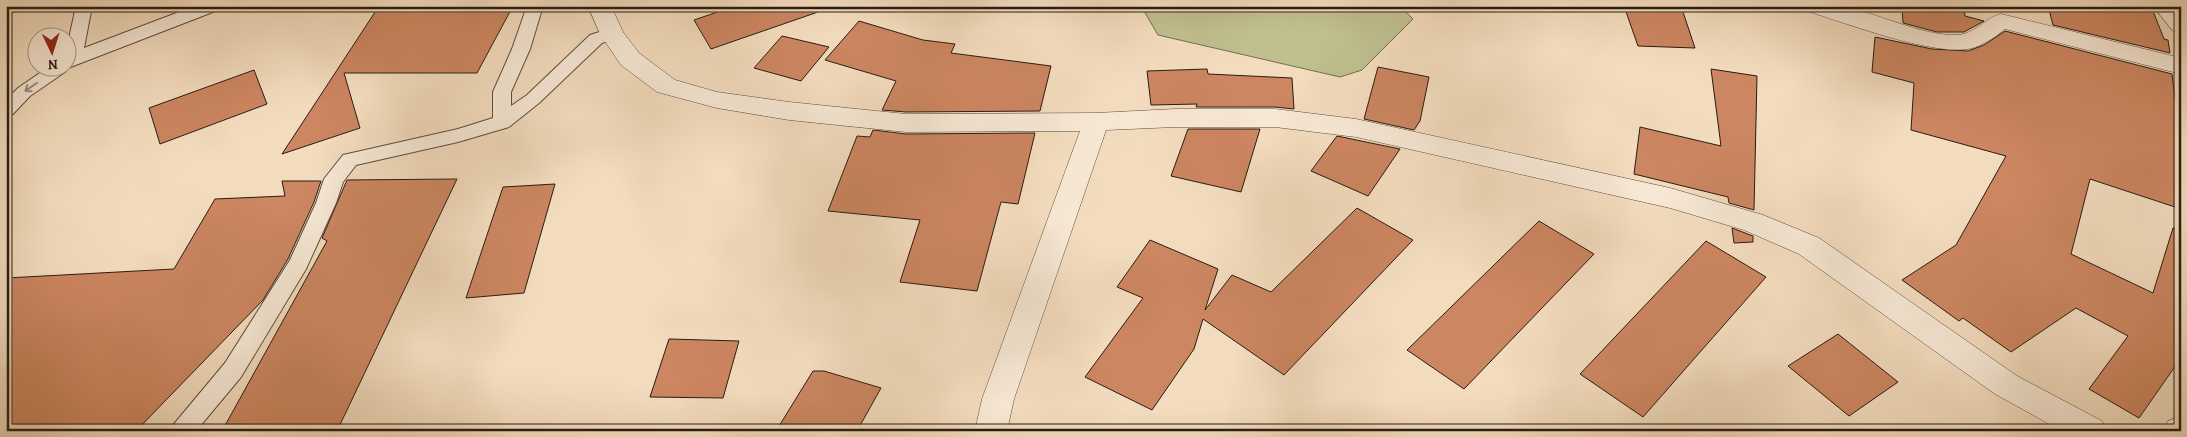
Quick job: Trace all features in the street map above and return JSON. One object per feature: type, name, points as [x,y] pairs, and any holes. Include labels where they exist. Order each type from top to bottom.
[{"type":"street","points":[[6,8],[11,6]]},
{"type":"street","points":[[599,6],[612,34],[630,59],[666,86],[717,100],[789,111],[906,123],[1096,122],[1175,118],[1275,118],[1356,128],[1670,198],[1753,222],[1809,246],[2006,385],[2091,431]]},
{"type":"street","points":[[1815,6],[1935,40],[1967,41],[1991,29],[2001,21],[2181,66]]},
{"type":"street","points":[[2164,6],[2181,26]]},
{"type":"street","points":[[992,431],[998,399],[1096,122]]},
{"type":"lane","points":[[77,28],[84,6]]},
{"type":"lane","points":[[78,57],[212,6]]},
{"type":"lane","points":[[502,122],[502,92],[522,49],[535,6]]},
{"type":"lane","points":[[182,431],[233,370],[299,263],[326,203],[334,179],[350,160],[458,135],[502,122],[533,99],[596,39],[612,34]]},
{"type":"lane","points":[[6,111],[24,92],[44,78]]},
{"type":"shaded area","points":[[1141,6],[1400,6],[1413,19],[1362,70],[1340,77],[1158,35]]},
{"type":"building","points":[[379,6],[513,6],[477,73],[344,73],[360,128],[282,154]]},
{"type":"building","points":[[735,6],[817,6],[818,12],[711,49],[694,20]]},
{"type":"building","points":[[1624,6],[1681,6],[1695,48],[1638,46]]},
{"type":"building","points":[[1902,6],[1964,6],[1965,16],[1984,21],[1964,32],[1937,32],[1903,23]]},
{"type":"building","points":[[2048,6],[2151,6],[2164,39],[2168,40],[2170,53],[2053,25]]},
{"type":"building","points":[[859,21],[923,40],[955,44],[951,53],[1051,66],[1040,111],[906,112],[882,110],[896,81],[825,60]]},
{"type":"building","points":[[2005,31],[2172,74],[2178,122],[2181,123],[2181,209],[2090,179],[2071,254],[2153,293],[2173,228],[2181,229],[2181,358],[2139,418],[2089,389],[2128,336],[2076,308],[2011,352],[1963,318],[1959,321],[1902,280],[1956,245],[2006,156],[1911,130],[1914,83],[1872,72],[1875,37],[1932,49],[1968,51],[1984,45]]},
{"type":"building","points":[[782,36],[829,47],[801,81],[754,68]]},
{"type":"building","points":[[1378,67],[1429,77],[1420,121],[1414,130],[1364,119]]},
{"type":"building","points":[[1207,69],[1208,74],[1292,78],[1294,109],[1275,107],[1196,107],[1197,104],[1151,105],[1147,71]]},
{"type":"building","points":[[1711,69],[1757,76],[1754,210],[1729,203],[1728,197],[1634,174],[1640,127],[1721,146]]},
{"type":"building","points":[[254,70],[267,104],[160,144],[149,108]]},
{"type":"building","points":[[1188,129],[1260,129],[1241,192],[1171,176]]},
{"type":"building","points":[[873,130],[906,134],[1035,133],[1018,204],[1001,202],[977,291],[900,282],[920,220],[828,211],[857,136],[870,137]]},
{"type":"building","points":[[1337,136],[1400,149],[1368,196],[1311,171]]},
{"type":"building","points":[[457,179],[337,431],[222,431],[327,241],[322,238],[347,180]]},
{"type":"building","points":[[282,181],[321,181],[314,202],[288,259],[263,300],[136,431],[6,431],[6,278],[174,269],[215,199],[285,196]]},
{"type":"building","points":[[555,184],[524,293],[466,298],[503,187]]},
{"type":"building","points":[[1357,208],[1413,240],[1284,375],[1203,319],[1194,349],[1152,410],[1085,377],[1143,298],[1117,287],[1150,240],[1218,269],[1205,310],[1232,275],[1271,292]]},
{"type":"building","points":[[1539,221],[1594,254],[1464,389],[1407,350]]},
{"type":"building","points":[[1732,228],[1753,236],[1753,242],[1734,243]]},
{"type":"building","points":[[1706,241],[1766,277],[1643,417],[1580,374]]},
{"type":"building","points":[[1838,334],[1898,382],[1849,416],[1788,366]]},
{"type":"building","points":[[669,339],[739,341],[723,398],[650,397]]},
{"type":"building","points":[[813,371],[824,371],[881,388],[857,431],[776,431]]}]
